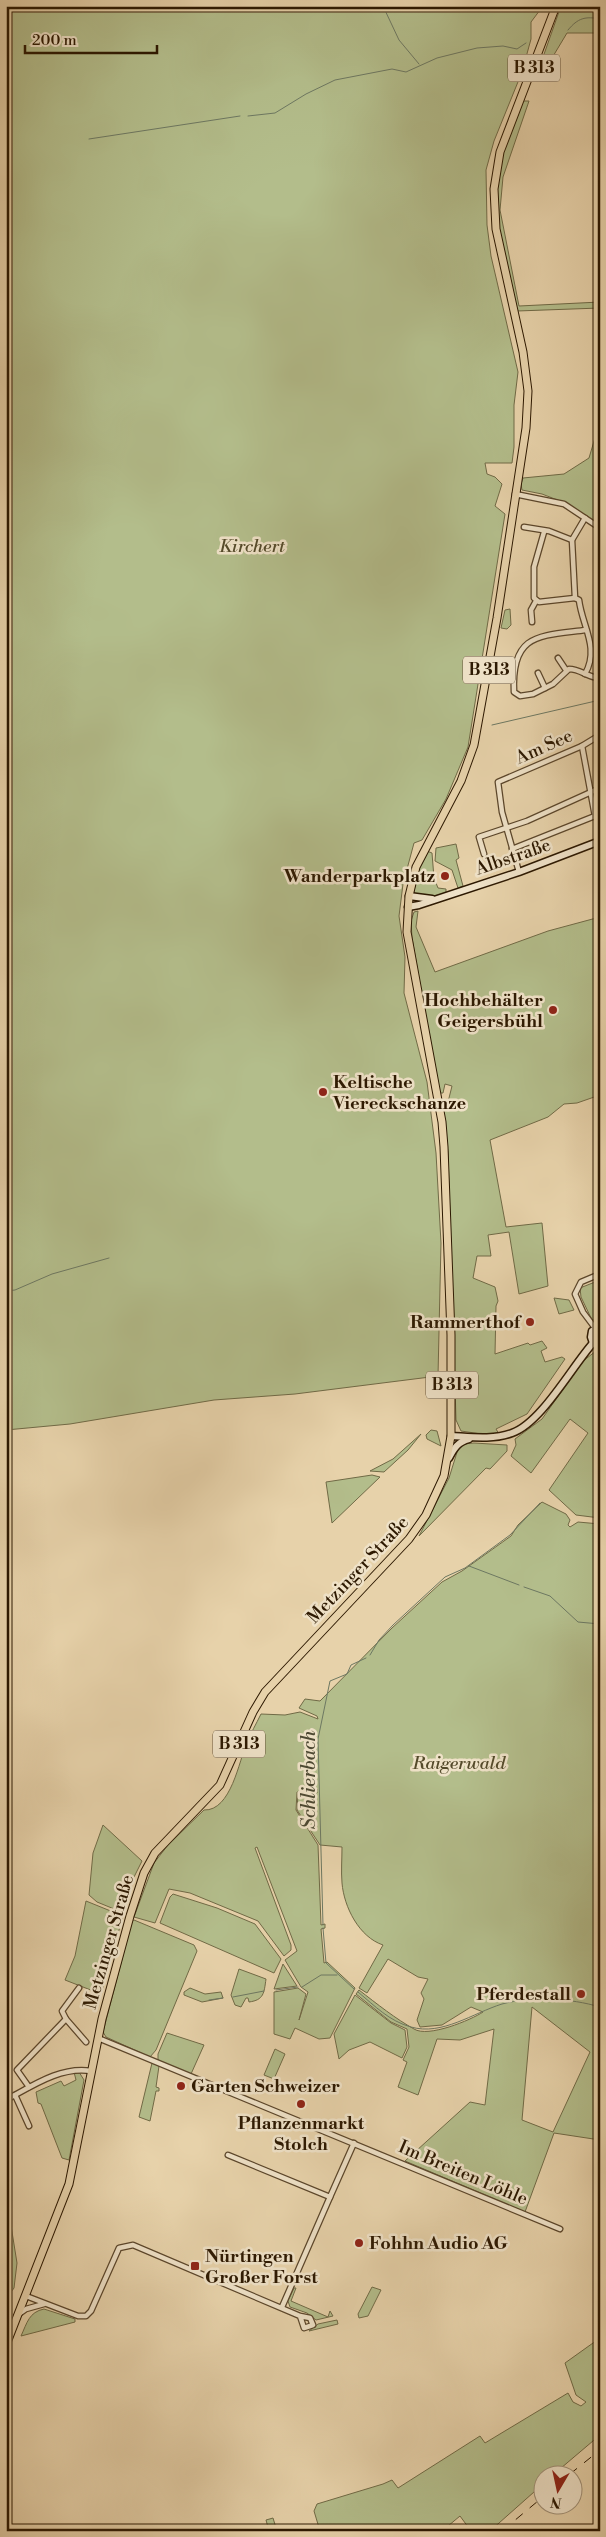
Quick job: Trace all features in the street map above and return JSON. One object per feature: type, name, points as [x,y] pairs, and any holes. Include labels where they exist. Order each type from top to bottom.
[{"type":"main road","name":"B 313","points":[[515,494],[526,428],[528,391],[523,352],[496,229],[494,189],[500,152],[556,6]]},
{"type":"main road","name":"Metzinger Straße","points":[[6,2345],[69,2184],[82,2130],[97,2038],[130,1916],[148,1864],[165,1842],[220,1786],[253,1712],[276,1677],[390,1562],[418,1528],[444,1476],[449,1458],[451,1436],[451,1334],[444,1147],[440,1114],[410,946],[408,907],[409,896],[419,860],[461,781],[477,735],[500,603],[515,494]]},
{"type":"street","points":[[515,494],[558,502],[600,528]]},
{"type":"street","points":[[575,598],[572,540],[585,518]]},
{"type":"street","points":[[524,527],[572,540]]},
{"type":"street","points":[[532,622],[531,610],[536,601],[534,598],[534,567],[544,532]]},
{"type":"street","points":[[536,601],[575,598],[579,600],[586,630],[590,635],[592,656],[585,674]]},
{"type":"street","points":[[586,630],[540,636],[530,640],[522,647],[516,671],[515,694],[526,695],[545,688],[556,682],[566,670],[576,669],[585,674],[600,678]]},
{"type":"street","points":[[558,658],[566,670]]},
{"type":"street","points":[[538,673],[545,688]]},
{"type":"street","name":"Am See","points":[[506,829],[498,782],[582,746],[600,735]]},
{"type":"street","points":[[512,849],[597,815],[589,794],[582,746]]},
{"type":"street","points":[[484,854],[479,837],[506,829],[600,788]]},
{"type":"street","points":[[506,829],[519,872]]},
{"type":"street","name":"Albstraße","points":[[408,907],[519,872],[600,841]]},
{"type":"street","name":"Albstraße","points":[[409,896],[435,899]]},
{"type":"street","points":[[451,1436],[498,1437],[526,1427],[535,1420],[573,1367],[597,1345],[591,1334],[597,1327],[583,1312],[575,1294],[581,1282],[600,1274]]},
{"type":"street","points":[[449,1458],[462,1441],[475,1437]]},
{"type":"street","points":[[78,1988],[62,2011],[66,2019],[86,2042]]},
{"type":"street","points":[[29,2087],[17,2070],[66,2019]]},
{"type":"street","name":"Im Breiten Löhle","points":[[97,2038],[560,2229]]},
{"type":"street","points":[[6,2100],[29,2087],[74,2070],[91,2071]]},
{"type":"street","points":[[15,2095],[29,2126]]},
{"type":"street","points":[[282,2307],[354,2144]]},
{"type":"street","points":[[228,2155],[330,2198]]},
{"type":"street","points":[[26,2296],[78,2316],[86,2316],[91,2311],[118,2248],[133,2245],[300,2316]]},
{"type":"street","points":[[18,2315],[40,2304],[48,2304]]},
{"type":"green space","name":"Kirchert","points":[[6,6],[543,6],[531,22],[531,39],[522,72],[494,141],[486,170],[487,225],[491,256],[518,372],[514,405],[512,463],[485,463],[487,474],[495,477],[502,484],[495,506],[505,514],[468,747],[446,799],[422,840],[414,843],[403,884],[399,916],[405,957],[404,993],[427,1082],[436,1153],[441,1243],[438,1376],[295,1394],[214,1400],[70,1424],[6,1430]]},
{"type":"green space","points":[[561,6],[600,6],[600,33],[567,33],[540,78],[536,77]]},
{"type":"green space","points":[[523,101],[529,101],[503,177],[500,210],[519,306],[600,302],[600,308],[517,311],[500,237],[497,182],[507,139]]},
{"type":"green space","points":[[600,421],[600,525],[560,501],[542,494],[522,490],[523,478],[564,474],[589,458]]},
{"type":"green space","points":[[510,609],[511,625],[507,629],[501,628],[505,610]]},
{"type":"green space","points":[[456,844],[459,858],[456,860],[463,886],[458,888],[452,870],[435,861],[436,848]]},
{"type":"green space","points":[[427,851],[432,853],[434,878],[438,888],[446,889],[446,893],[433,897],[415,895],[414,892],[417,873]]},
{"type":"green space","points":[[418,911],[416,927],[435,972],[548,931],[600,917],[600,1095],[577,1103],[564,1104],[548,1117],[490,1140],[506,1227],[542,1223],[548,1286],[519,1294],[509,1232],[488,1235],[491,1256],[477,1256],[473,1278],[495,1287],[498,1301],[496,1306],[495,1354],[528,1343],[530,1345],[542,1341],[547,1348],[541,1351],[545,1362],[562,1357],[565,1359],[527,1414],[496,1429],[499,1434],[488,1435],[461,1431],[456,1420],[448,1152],[441,1103],[448,1102],[452,1086],[445,1084],[443,1093],[439,1093],[412,938],[411,921],[414,912]]},
{"type":"green space","points":[[600,1280],[600,1320],[592,1320],[581,1297],[580,1288]]},
{"type":"green space","points":[[554,1298],[569,1300],[574,1310],[559,1314]]},
{"type":"green space","points":[[596,1351],[600,1351],[600,1518],[576,1515],[549,1490],[588,1433],[570,1419],[531,1473],[511,1456],[516,1445],[515,1439],[542,1419],[583,1361]]},
{"type":"green space","points":[[431,1430],[437,1431],[441,1446],[427,1439],[426,1435]]},
{"type":"green space","points":[[421,1434],[408,1450],[384,1472],[370,1471],[393,1459]]},
{"type":"green space","points":[[463,1444],[507,1445],[507,1451],[490,1469],[486,1468],[419,1536],[449,1478],[458,1449]]},
{"type":"green space","points":[[372,1475],[380,1477],[332,1523],[326,1482]]},
{"type":"green space","name":"Raigerwald","points":[[542,1502],[566,1514],[570,1520],[568,1525],[570,1527],[578,1522],[600,1524],[600,2140],[554,2133],[525,2212],[405,2161],[470,2102],[485,2105],[494,2029],[460,2040],[437,2039],[418,2095],[398,2087],[407,2062],[403,2060],[409,2047],[407,2029],[391,2022],[356,1994],[359,1990],[400,2021],[420,2031],[439,2030],[449,2027],[483,2012],[471,2007],[442,2025],[420,2027],[417,2020],[424,1999],[421,1993],[428,1979],[418,1977],[388,1959],[367,1993],[359,1988],[383,1945],[374,1941],[360,1928],[346,1902],[342,1883],[342,1847],[320,1845],[297,1810],[298,1793],[317,1793],[317,1791],[297,1792],[296,1810],[318,1845],[321,1925],[325,1924],[325,1928],[321,1929],[324,1963],[327,1962],[355,1988],[330,2038],[319,2039],[295,2028],[290,2039],[274,2034],[274,1992],[298,1988],[306,1994],[299,2020],[308,1992],[301,1987],[285,1960],[297,1951],[257,1847],[255,1848],[291,1945],[291,1950],[284,1956],[258,1921],[190,1893],[169,1889],[155,1923],[134,1917],[154,1863],[168,1845],[204,1810],[213,1808],[227,1794],[233,1784],[247,1742],[261,1714],[285,1715],[300,1712],[318,1719],[317,1716],[299,1708],[305,1699],[320,1701],[392,1628],[442,1582],[462,1571],[511,1536],[518,1525]],"holes":[[[532,2007],[590,2052],[553,2132],[522,2120]]]},
{"type":"green space","points":[[103,1825],[142,1861],[132,1881],[124,1913],[97,1902],[89,1895],[93,1853]]},
{"type":"green space","points":[[173,1894],[217,1908],[255,1924],[281,1959],[274,1973],[160,1923],[170,1897]]},
{"type":"green space","points":[[86,1901],[123,1916],[101,1994],[65,1980],[75,1956]]},
{"type":"green space","points":[[134,1920],[194,1945],[197,1951],[156,2050],[150,2057],[106,2037],[103,2032],[132,1921]]},
{"type":"green space","points":[[283,1964],[297,1986],[274,1989]]},
{"type":"green space","points":[[239,1969],[266,1979],[264,1992],[260,1998],[249,2002],[248,1998],[246,1998],[241,2007],[235,2005],[231,1995]]},
{"type":"green space","points":[[190,1988],[205,1994],[221,1992],[223,1998],[202,2002],[184,1995],[184,1992]]},
{"type":"green space","points":[[355,1995],[391,2023],[405,2030],[407,2047],[402,2058],[370,2042],[349,2050],[339,2059],[334,2034]]},
{"type":"green space","points":[[167,2033],[204,2045],[191,2074],[158,2060],[158,2054]]},
{"type":"green space","points":[[275,2049],[285,2054],[274,2079],[264,2075]]},
{"type":"green space","points":[[152,2063],[159,2066],[156,2087],[159,2088],[159,2091],[156,2091],[150,2121],[139,2117]]},
{"type":"green space","points":[[74,2072],[79,2072],[84,2080],[69,2160],[62,2158],[41,2104],[38,2103],[36,2092],[61,2081],[64,2086],[76,2080]]},
{"type":"green space","points":[[8,2207],[17,2263],[14,2288],[6,2299]]},
{"type":"green space","points":[[372,2287],[381,2290],[368,2316],[359,2318],[358,2314]]},
{"type":"green space","points":[[294,2288],[296,2288],[291,2301],[328,2317],[330,2311],[333,2316],[316,2320],[307,2313],[290,2307],[288,2301]]},
{"type":"green space","points":[[44,2309],[75,2319],[75,2322],[21,2336],[32,2315]]},
{"type":"green space","points":[[337,2320],[338,2324],[309,2331],[318,2324]]},
{"type":"green space","points":[[600,2338],[600,2435],[566,2464],[534,2464],[534,2492],[490,2531],[471,2531],[460,2516],[442,2531],[320,2531],[314,2511],[317,2504],[392,2480],[398,2488],[480,2436],[485,2443],[568,2393],[573,2402],[581,2406],[586,2402],[576,2395],[565,2363]]},
{"type":"green space","points":[[273,2518],[277,2531],[269,2531],[266,2520]]},
{"type":"waterway","points":[[383,6],[399,40],[419,64]]},
{"type":"waterway","points":[[568,30],[582,19],[600,19]]},
{"type":"waterway","points":[[248,116],[275,113],[306,94],[335,80],[392,69],[406,72],[437,58],[477,48],[503,46],[517,49],[526,43]]},
{"type":"waterway","points":[[89,139],[240,116]]},
{"type":"waterway","points":[[492,725],[600,700]]},
{"type":"waterway","points":[[6,1291],[15,1290],[52,1274],[109,1258]]},
{"type":"waterway","name":"Schlierbach","points":[[370,1655],[379,1640],[393,1625],[445,1577],[465,1568],[510,1535],[540,1503]]},
{"type":"waterway","points":[[469,1566],[519,1585]]},
{"type":"waterway","points":[[524,1587],[550,1596],[578,1622],[600,1624]]},
{"type":"waterway","name":"Schlierbach","points":[[323,1925],[318,1739],[330,1681],[347,1674],[351,1665],[366,1658]]},
{"type":"waterway","name":"Schlierbach","points":[[323,1928],[326,1963],[354,1989]]},
{"type":"waterway","points":[[302,1987],[321,1975],[337,1975]]},
{"type":"waterway","points":[[276,1990],[298,1987]]},
{"type":"waterway","points":[[233,1997],[264,1991]]},
{"type":"waterway","name":"Schlierbach","points":[[358,1992],[396,2021],[423,2029],[446,2026],[514,2001],[551,1999],[600,2007]]},
{"type":"waterway","points":[[209,2000],[223,1998]]},
{"type":"railway","points":[[582,2464],[600,2450]]},
{"type":"railway","points":[[502,2531],[534,2504]]},
{"type":"place","name":"Wanderparkplatz","points":[[445,876]]},
{"type":"place","name":"Hochbehälter Geigersbühl","points":[[553,1010]]},
{"type":"place","name":"Keltische Viereckschanze","points":[[323,1092]]},
{"type":"place","name":"Rammerthof","points":[[530,1322]]},
{"type":"place","name":"Pferdestall","points":[[581,1994]]},
{"type":"place","name":"Garten Schweizer","points":[[181,2086]]},
{"type":"place","name":"Pflanzenmarkt Stolch","points":[[301,2104]]},
{"type":"place","name":"Fohhn Audio AG","points":[[359,2243]]},
{"type":"place","name":"Nürtingen Großer Forst","points":[[195,2266]]}]
